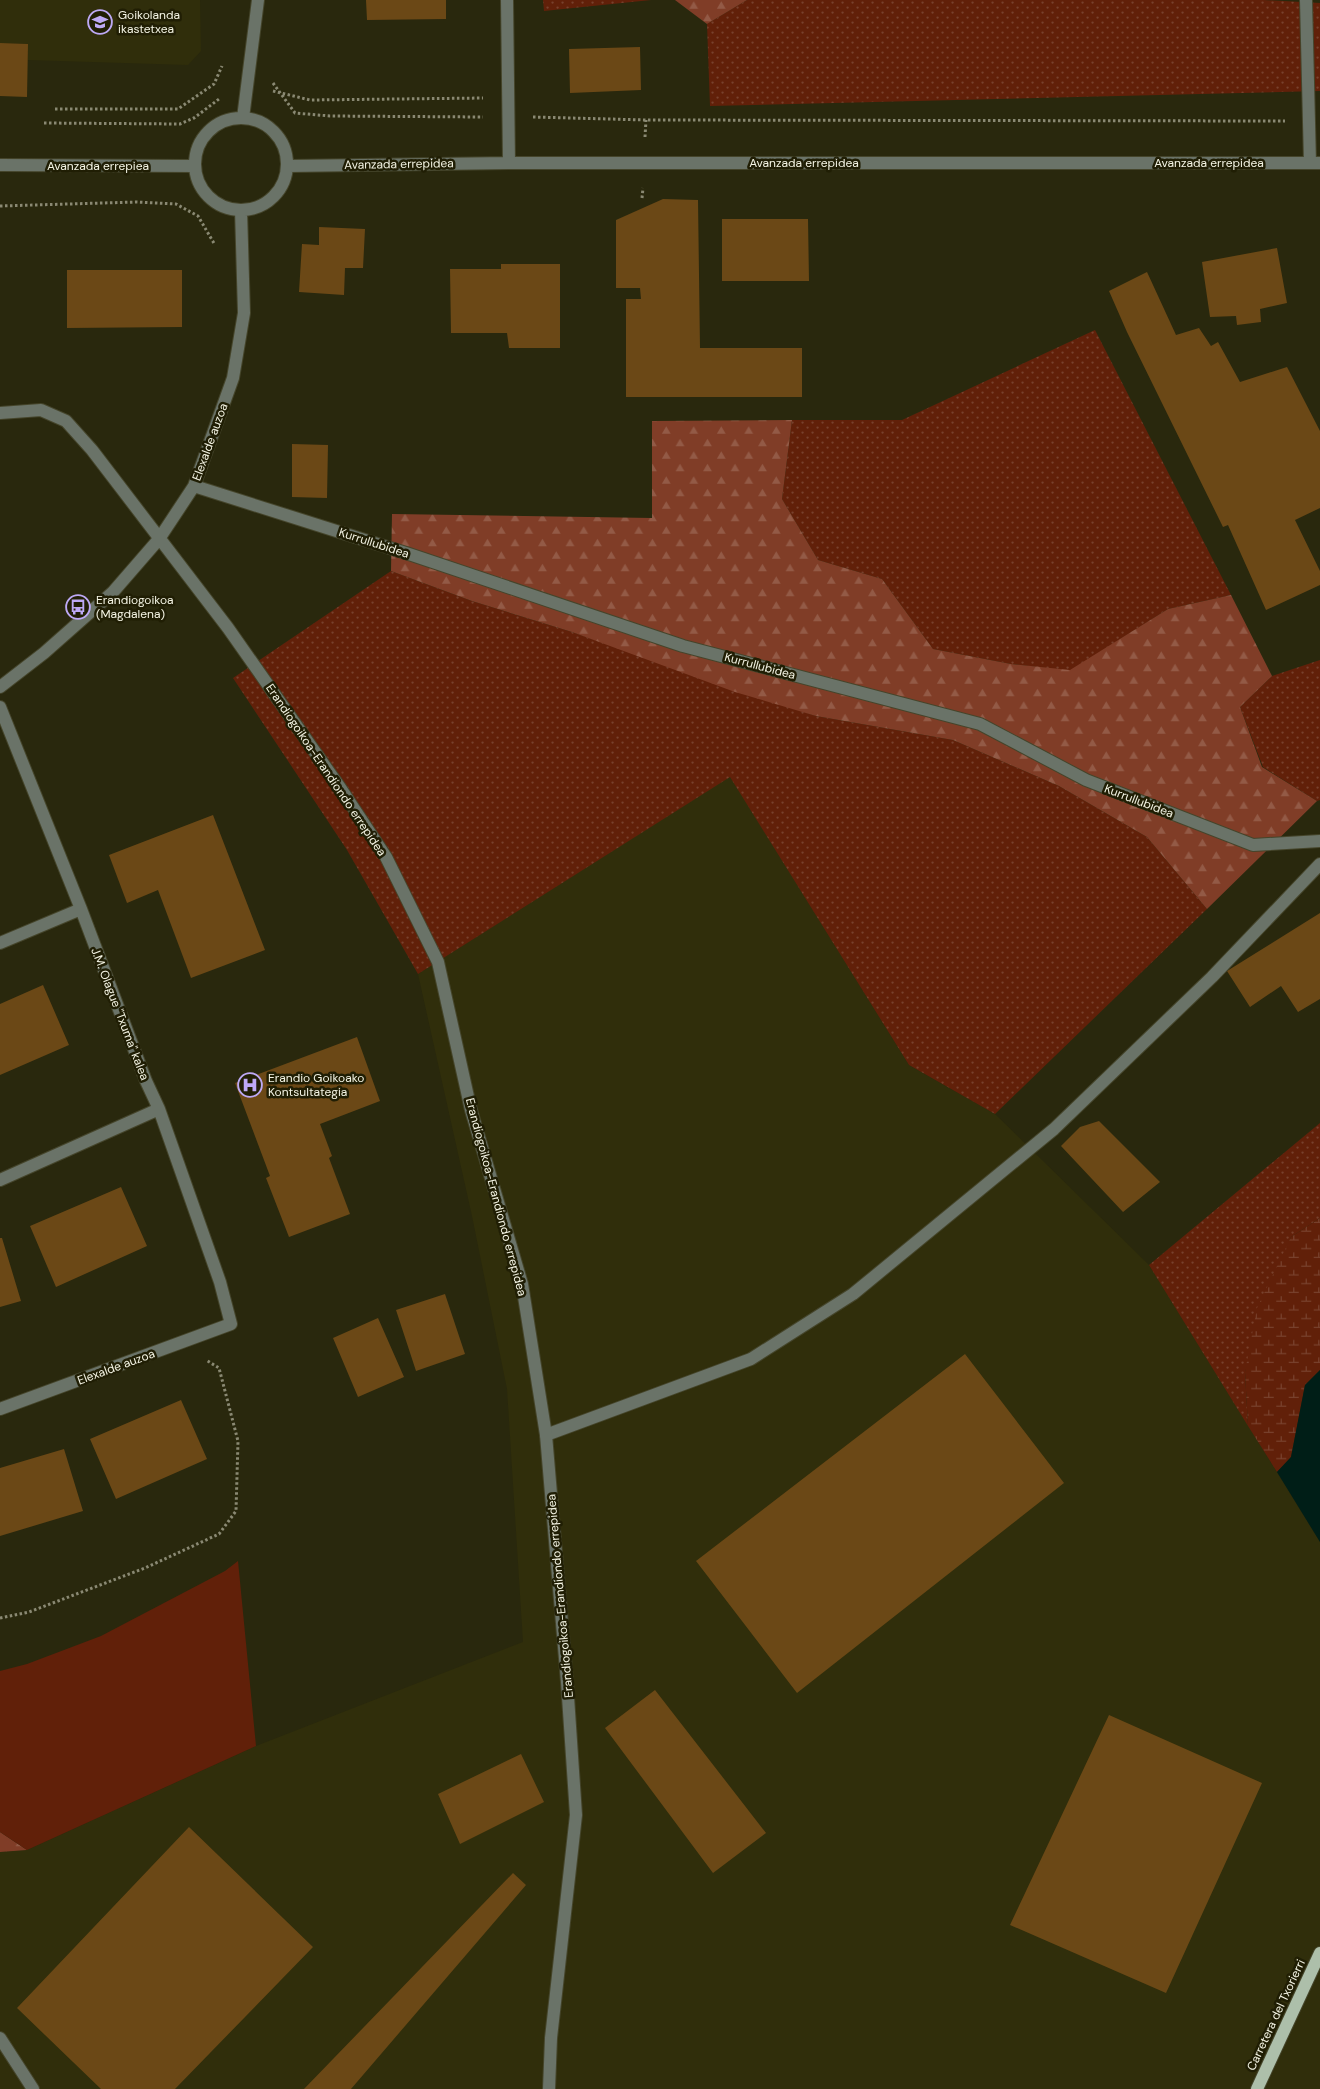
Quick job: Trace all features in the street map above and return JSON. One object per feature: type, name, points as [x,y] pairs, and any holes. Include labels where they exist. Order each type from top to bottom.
[{"type":"main road","name":"Carretera del Txorierri","points":[[1257,2089],[1320,1953]]},
{"type":"street","points":[[243,118],[258,0]]},
{"type":"street","points":[[508,0],[509,163]]},
{"type":"street","points":[[1306,0],[1309,123],[1315,163]]},
{"type":"street","points":[[243,118],[257,121],[269,128],[280,138],[286,152],[288,166],[285,180],[278,192],[267,202],[255,208],[241,210],[227,208],[210,197],[198,180],[195,166],[197,151],[204,138],[214,127],[228,120],[243,118]]},
{"type":"street","name":"Avanzada errepidea","points":[[288,166],[509,163],[1315,163]]},
{"type":"street","name":"Avanzada errepiea","points":[[0,165],[195,166]]},
{"type":"street","name":"Elexalde auzoa","points":[[0,687],[44,653],[113,592],[158,539],[194,486],[233,378],[244,313],[241,210]]},
{"type":"street","name":"Erandiogoikoa-Erandiondo errepidea","points":[[0,413],[41,410],[66,421],[92,450],[158,539],[228,628],[381,849],[438,962],[471,1110],[522,1284],[546,1435],[567,1672],[576,1816],[551,2038],[549,2089]]},
{"type":"street","name":"Kurrullubidea","points":[[194,486],[408,554],[683,646],[980,724],[1086,780],[1253,846],[1320,841]]},
{"type":"street","name":"J.M. Olague \"Txuma\" kalea","points":[[0,707],[81,909],[146,1081],[159,1109],[220,1282],[231,1324]]},
{"type":"street","points":[[546,1435],[751,1359],[853,1294],[1054,1129],[1212,977],[1320,864]]},
{"type":"street","points":[[0,943],[81,909]]},
{"type":"street","points":[[0,1180],[159,1109]]},
{"type":"street","name":"Elexalde auzoa","points":[[0,1409],[231,1324]]},
{"type":"street","points":[[0,2038],[33,2089]]},
{"type":"path","points":[[272,81],[295,114],[486,117]]},
{"type":"path","points":[[55,109],[178,109],[214,84]]},
{"type":"path","points":[[44,123],[180,124],[194,118],[227,91],[248,84],[310,100],[508,97]]},
{"type":"path","points":[[529,117],[646,120],[1309,123]]},
{"type":"path","points":[[0,206],[137,202],[176,204],[198,216],[218,251]]},
{"type":"path","points":[[0,1618],[29,1612],[145,1568],[219,1534],[236,1511],[238,1441],[219,1368],[203,1359]]},
{"type":"shaded area","name":"Goikolanda ikastetxea","points":[[0,0],[200,0],[201,51],[188,65],[28,60],[28,44],[0,43]]},
{"type":"shaded area","points":[[730,776],[909,1065],[995,1114],[1149,1265],[1320,1542],[1320,2089],[0,2089],[0,1852],[27,1850],[256,1746],[523,1642],[507,1389],[472,1216],[418,974]]},
{"type":"green space","points":[[543,0],[651,0],[544,11]]},
{"type":"green space","points":[[675,0],[747,0],[707,24]]},
{"type":"green space","points":[[747,0],[1263,0],[1320,3],[1320,91],[710,106],[707,24]]},
{"type":"green space","points":[[1095,330],[1231,595],[1168,609],[1070,671],[1011,664],[933,649],[882,579],[818,560],[782,499],[792,420],[902,420]]},
{"type":"green space","points":[[792,420],[782,499],[818,560],[882,579],[933,649],[1011,664],[1070,670],[1168,609],[1231,595],[1272,676],[1240,707],[1262,767],[1317,801],[1207,909],[1147,837],[1059,786],[953,740],[816,716],[735,692],[572,632],[472,601],[391,571],[392,514],[652,518],[652,421]]},
{"type":"green space","points":[[391,571],[472,601],[572,632],[816,716],[953,740],[1059,786],[1147,837],[1207,909],[995,1114],[909,1065],[730,777],[418,974],[347,850],[233,678]]},
{"type":"green space","points":[[1320,660],[1320,800],[1317,801],[1263,767],[1240,707],[1272,676]]},
{"type":"green space","points":[[1320,1123],[1320,1218],[1291,1237],[1245,1372],[1248,1426],[1149,1265]]},
{"type":"green space","points":[[1320,1218],[1320,1370],[1305,1385],[1291,1457],[1277,1472],[1248,1426],[1245,1372],[1257,1308],[1291,1237]]},
{"type":"green space","points":[[238,1561],[256,1746],[27,1850],[0,1832],[0,1671],[27,1664],[101,1636],[225,1571]]},
{"type":"green space","points":[[0,1832],[27,1850],[0,1852]]},
{"type":"water","points":[[1320,1370],[1320,1542],[1277,1472],[1291,1457],[1305,1385]]},
{"type":"building","points":[[366,0],[446,0],[446,19],[367,20]]},
{"type":"building","points":[[0,43],[28,44],[27,97],[0,96]]},
{"type":"building","points":[[640,47],[641,90],[570,93],[569,49]]},
{"type":"building","points":[[663,199],[698,200],[700,348],[802,348],[802,397],[626,397],[626,299],[641,299],[640,288],[616,288],[616,220]]},
{"type":"building","points":[[722,219],[808,219],[809,281],[722,281]]},
{"type":"building","points":[[319,227],[365,229],[363,268],[345,268],[344,295],[299,292],[302,244],[319,245]]},
{"type":"building","points":[[1277,248],[1287,303],[1260,309],[1261,322],[1237,325],[1236,316],[1210,317],[1202,262]]},
{"type":"building","points":[[501,264],[560,264],[560,348],[509,348],[507,333],[451,333],[450,269],[501,269]]},
{"type":"building","points":[[67,270],[182,270],[182,327],[67,328]]},
{"type":"building","points":[[1147,272],[1176,335],[1199,328],[1211,346],[1218,342],[1240,382],[1287,367],[1320,431],[1320,508],[1295,520],[1320,571],[1320,585],[1266,610],[1228,525],[1223,527],[1127,332],[1109,291]]},
{"type":"building","points":[[292,444],[328,445],[327,498],[292,497]]},
{"type":"building","points":[[213,815],[265,950],[191,978],[158,890],[127,903],[109,855]]},
{"type":"building","points":[[1320,913],[1320,999],[1298,1012],[1281,986],[1250,1007],[1227,971]]},
{"type":"building","points":[[43,985],[69,1045],[0,1075],[0,1004]]},
{"type":"building","points":[[357,1037],[380,1101],[320,1124],[332,1156],[329,1158],[350,1214],[289,1237],[266,1178],[270,1176],[235,1083]]},
{"type":"building","points":[[1099,1121],[1160,1182],[1123,1212],[1061,1146],[1080,1127]]},
{"type":"building","points":[[121,1187],[147,1246],[56,1287],[30,1226]]},
{"type":"building","points":[[0,1238],[2,1238],[21,1301],[0,1307]]},
{"type":"building","points":[[445,1294],[465,1354],[416,1371],[396,1310]]},
{"type":"building","points":[[378,1318],[404,1377],[358,1397],[333,1338]]},
{"type":"building","points":[[965,1354],[1064,1483],[797,1693],[696,1561]]},
{"type":"building","points":[[181,1400],[207,1459],[116,1499],[90,1439]]},
{"type":"building","points":[[64,1449],[83,1511],[0,1536],[0,1468]]},
{"type":"building","points":[[655,1690],[766,1833],[713,1873],[605,1728]]},
{"type":"building","points":[[1109,1715],[1262,1783],[1166,1993],[1010,1925]]},
{"type":"building","points":[[521,1754],[544,1802],[460,1844],[438,1794]]},
{"type":"building","points":[[189,1827],[313,1947],[175,2089],[101,2089],[17,2008]]},
{"type":"building","points":[[513,1873],[526,1885],[351,2089],[304,2089]]},
{"type":"place","name":"Goikolanda ikastetxea","points":[[100,22]]},
{"type":"place","name":"Erandiogoikoa (Magdalena)","points":[[78,607]]},
{"type":"place","name":"Erandio Goikoako Kontsultategia","points":[[250,1085]]}]
